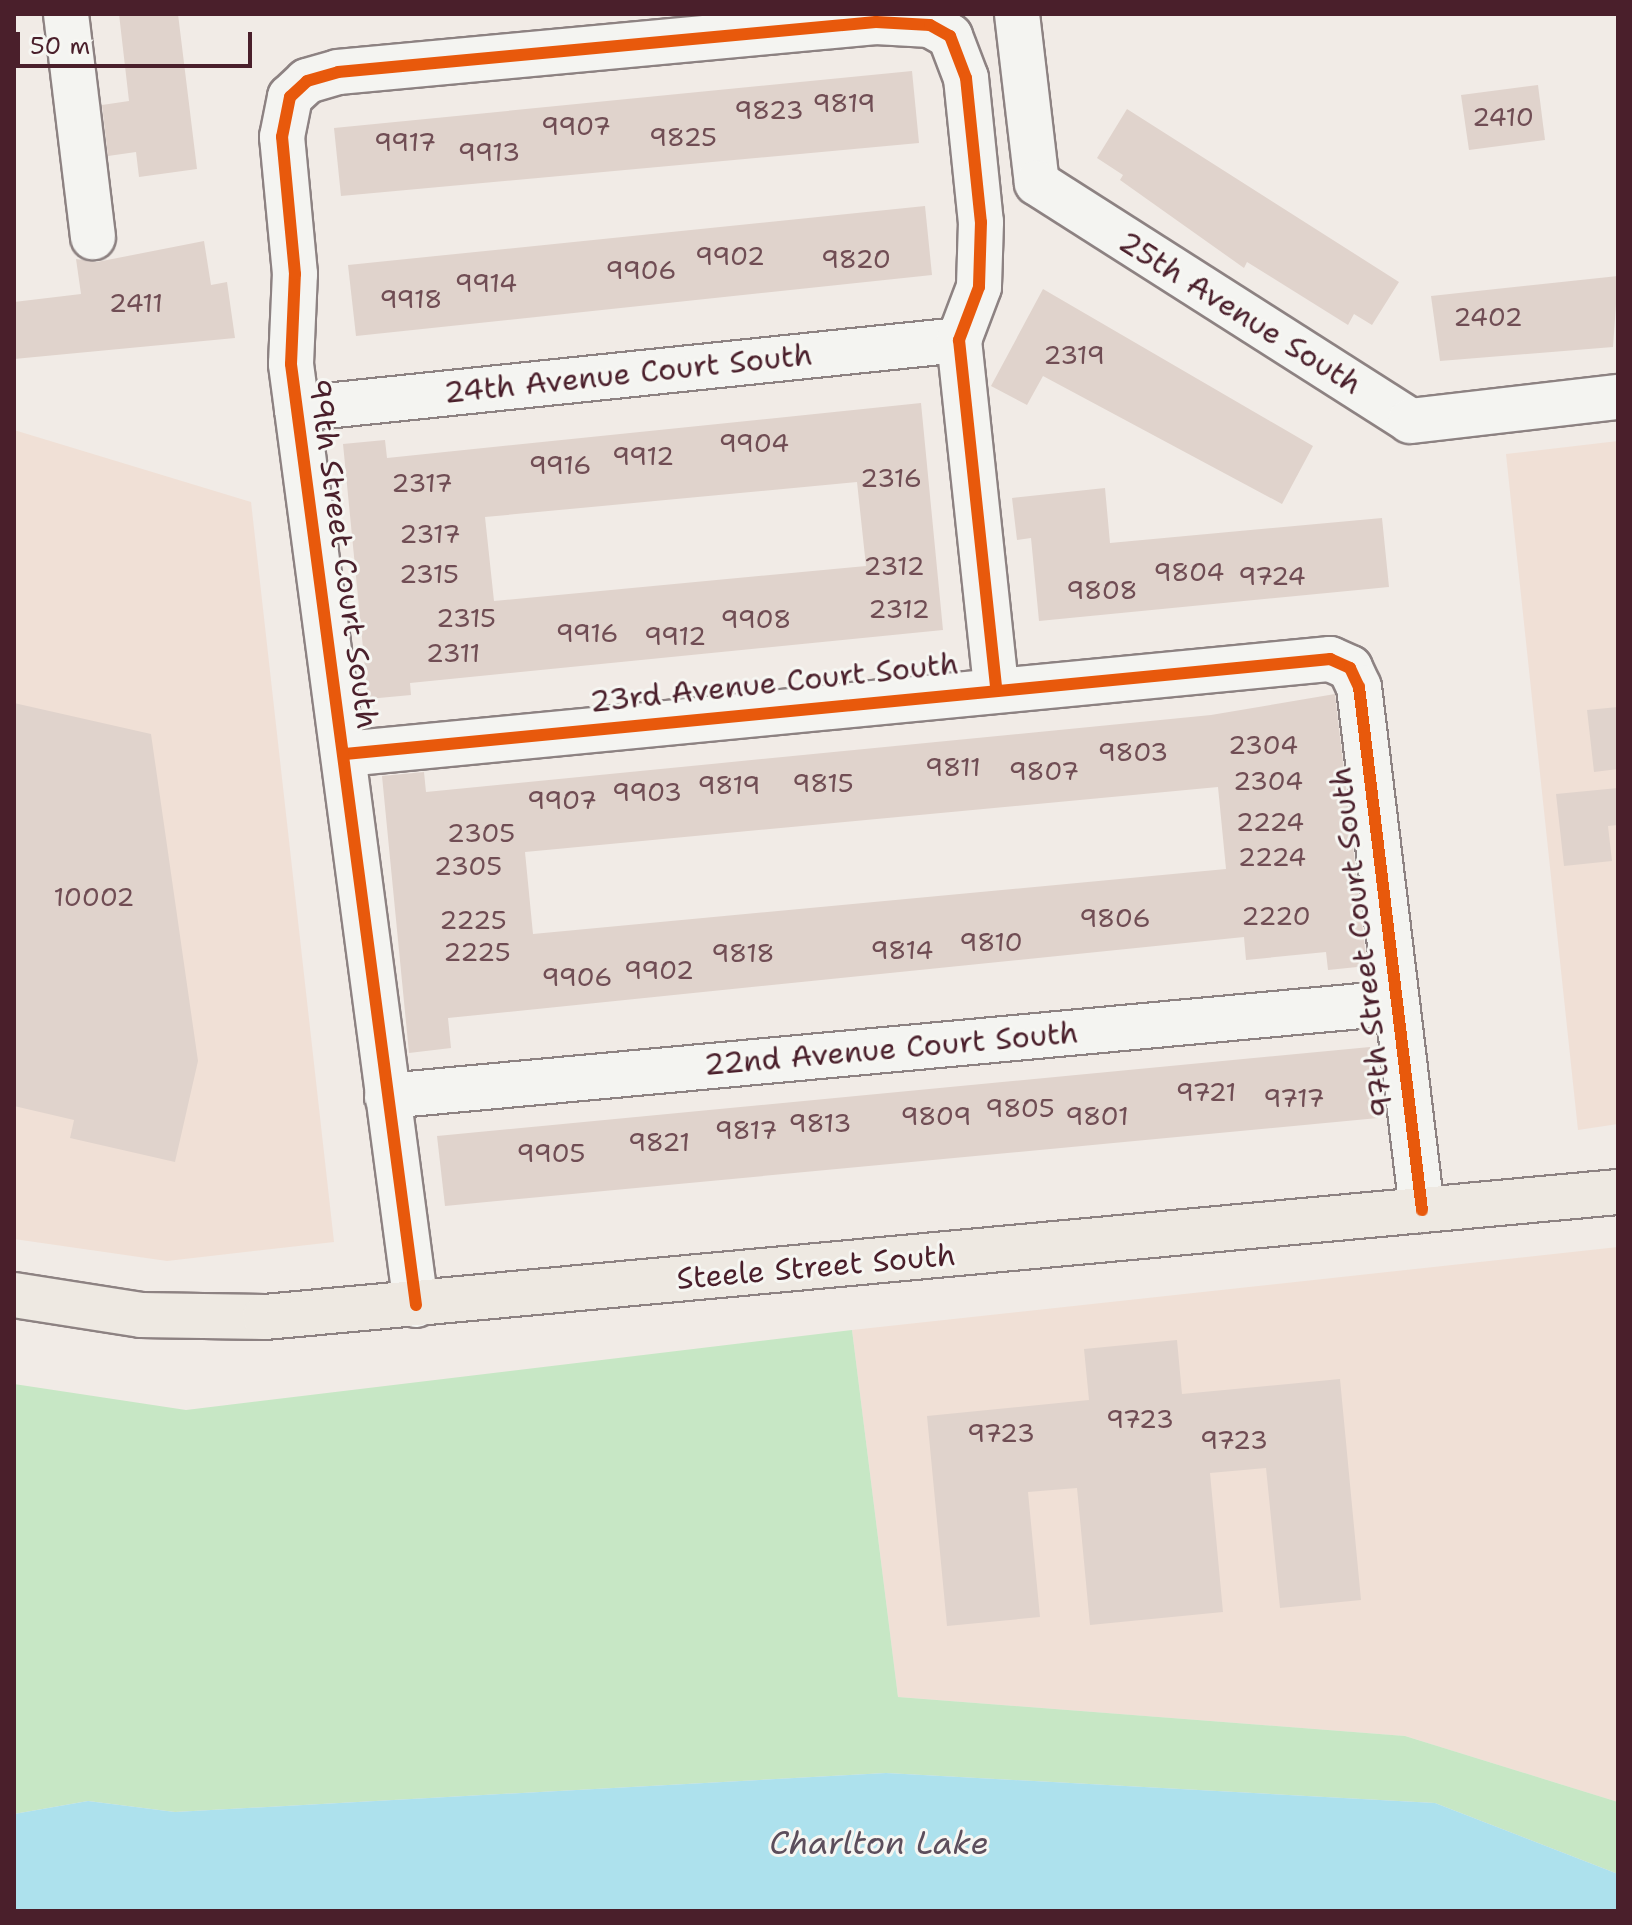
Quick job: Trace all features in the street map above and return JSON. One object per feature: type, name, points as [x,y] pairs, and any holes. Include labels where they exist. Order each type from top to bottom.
[{"type":"main road","name":"Steele Street South","points":[[14,1295],[206,1319],[416,1305],[1618,1192]]},
{"type":"street","points":[[66,14],[93,237]]},
{"type":"street","name":"25th Avenue South","points":[[1017,14],[1037,183],[1370,396],[1410,421],[1618,397]]},
{"type":"street","name":"99th Street Court South","points":[[416,1305],[288,323],[295,274],[282,137],[290,97],[307,81],[338,72],[876,22],[942,29],[960,52],[981,222],[979,287],[959,340]]},
{"type":"street","points":[[959,340],[996,686]]},
{"type":"street","name":"24th Avenue Court South","points":[[297,409],[959,340]]},
{"type":"street","name":"23rd Avenue Court South","points":[[345,754],[996,686],[1317,657],[1350,668]]},
{"type":"street","name":"97th Street Court South","points":[[1350,668],[1359,687],[1394,1003],[1422,1210]]},
{"type":"street","name":"22nd Avenue Court South","points":[[387,1096],[1394,1003]]},
{"type":"shaded area","points":[[14,430],[251,502],[334,1242],[167,1261],[14,1239]]},
{"type":"shaded area","points":[[1618,441],[1618,1124],[1578,1130],[1506,454]]},
{"type":"shaded area","points":[[1618,1247],[1618,1802],[1405,1736],[898,1697],[852,1330]]},
{"type":"green space","points":[[852,1330],[898,1697],[1405,1736],[1618,1802],[1618,1874],[1435,1803],[886,1773],[175,1812],[88,1801],[14,1814],[14,1384],[186,1410]]},
{"type":"water","name":"Charlton Lake","points":[[886,1773],[1435,1803],[1618,1874],[1618,1911],[14,1911],[14,1814],[88,1801],[175,1812]]},
{"type":"building","points":[[119,14],[178,14],[197,169],[139,177],[136,152],[108,156],[102,105],[129,101]]},
{"type":"building","points":[[912,71],[919,143],[341,196],[334,128]]},
{"type":"building","points":[[1538,85],[1545,140],[1469,150],[1461,95]]},
{"type":"building","points":[[1127,109],[1399,282],[1372,325],[1354,314],[1348,325],[1247,262],[1244,268],[1120,180],[1123,175],[1097,158]]},
{"type":"building","points":[[925,206],[932,275],[356,336],[348,265]]},
{"type":"building","points":[[204,241],[211,285],[227,282],[235,338],[14,359],[14,302],[81,294],[76,259],[97,262]]},
{"type":"building","points":[[1618,276],[1613,347],[1440,361],[1431,296]]},
{"type":"building","points":[[1043,289],[1313,446],[1282,504],[1043,376],[1027,405],[991,386]]},
{"type":"building","points":[[921,403],[943,630],[410,683],[411,695],[368,699],[343,444],[385,440],[387,458]],"holes":[[[857,482],[866,566],[494,601],[485,517]]]},
{"type":"building","points":[[1105,488],[1110,543],[1382,518],[1389,587],[1039,621],[1031,538],[1017,540],[1012,498]]},
{"type":"building","points":[[1335,694],[1367,966],[1328,970],[1326,952],[1246,960],[1244,937],[448,1018],[451,1048],[409,1053],[382,776],[424,772],[426,792],[1211,715]],"holes":[[[1218,787],[1226,869],[533,934],[525,852]]]},
{"type":"building","points":[[14,703],[151,734],[198,1061],[175,1162],[70,1138],[74,1120],[14,1106]]},
{"type":"building","points":[[1618,707],[1618,769],[1594,772],[1587,710]]},
{"type":"building","points":[[1618,788],[1618,825],[1608,826],[1612,861],[1564,866],[1556,794]]},
{"type":"building","points":[[1370,1047],[1378,1118],[445,1206],[437,1136]]},
{"type":"building","points":[[1177,1340],[1182,1394],[1340,1379],[1361,1600],[1280,1608],[1266,1468],[1210,1473],[1223,1612],[1090,1625],[1077,1488],[1028,1492],[1040,1617],[947,1626],[927,1416],[1089,1400],[1084,1349]]},
{"type":"cycle path","points":[[416,1305],[291,364],[295,274],[282,137],[290,97],[307,81],[338,72],[876,22],[930,25],[950,36],[966,78],[981,222],[979,287],[959,340],[996,686]]},
{"type":"cycle path","points":[[345,754],[1330,659],[1350,668],[1359,687],[1422,1210]]}]
